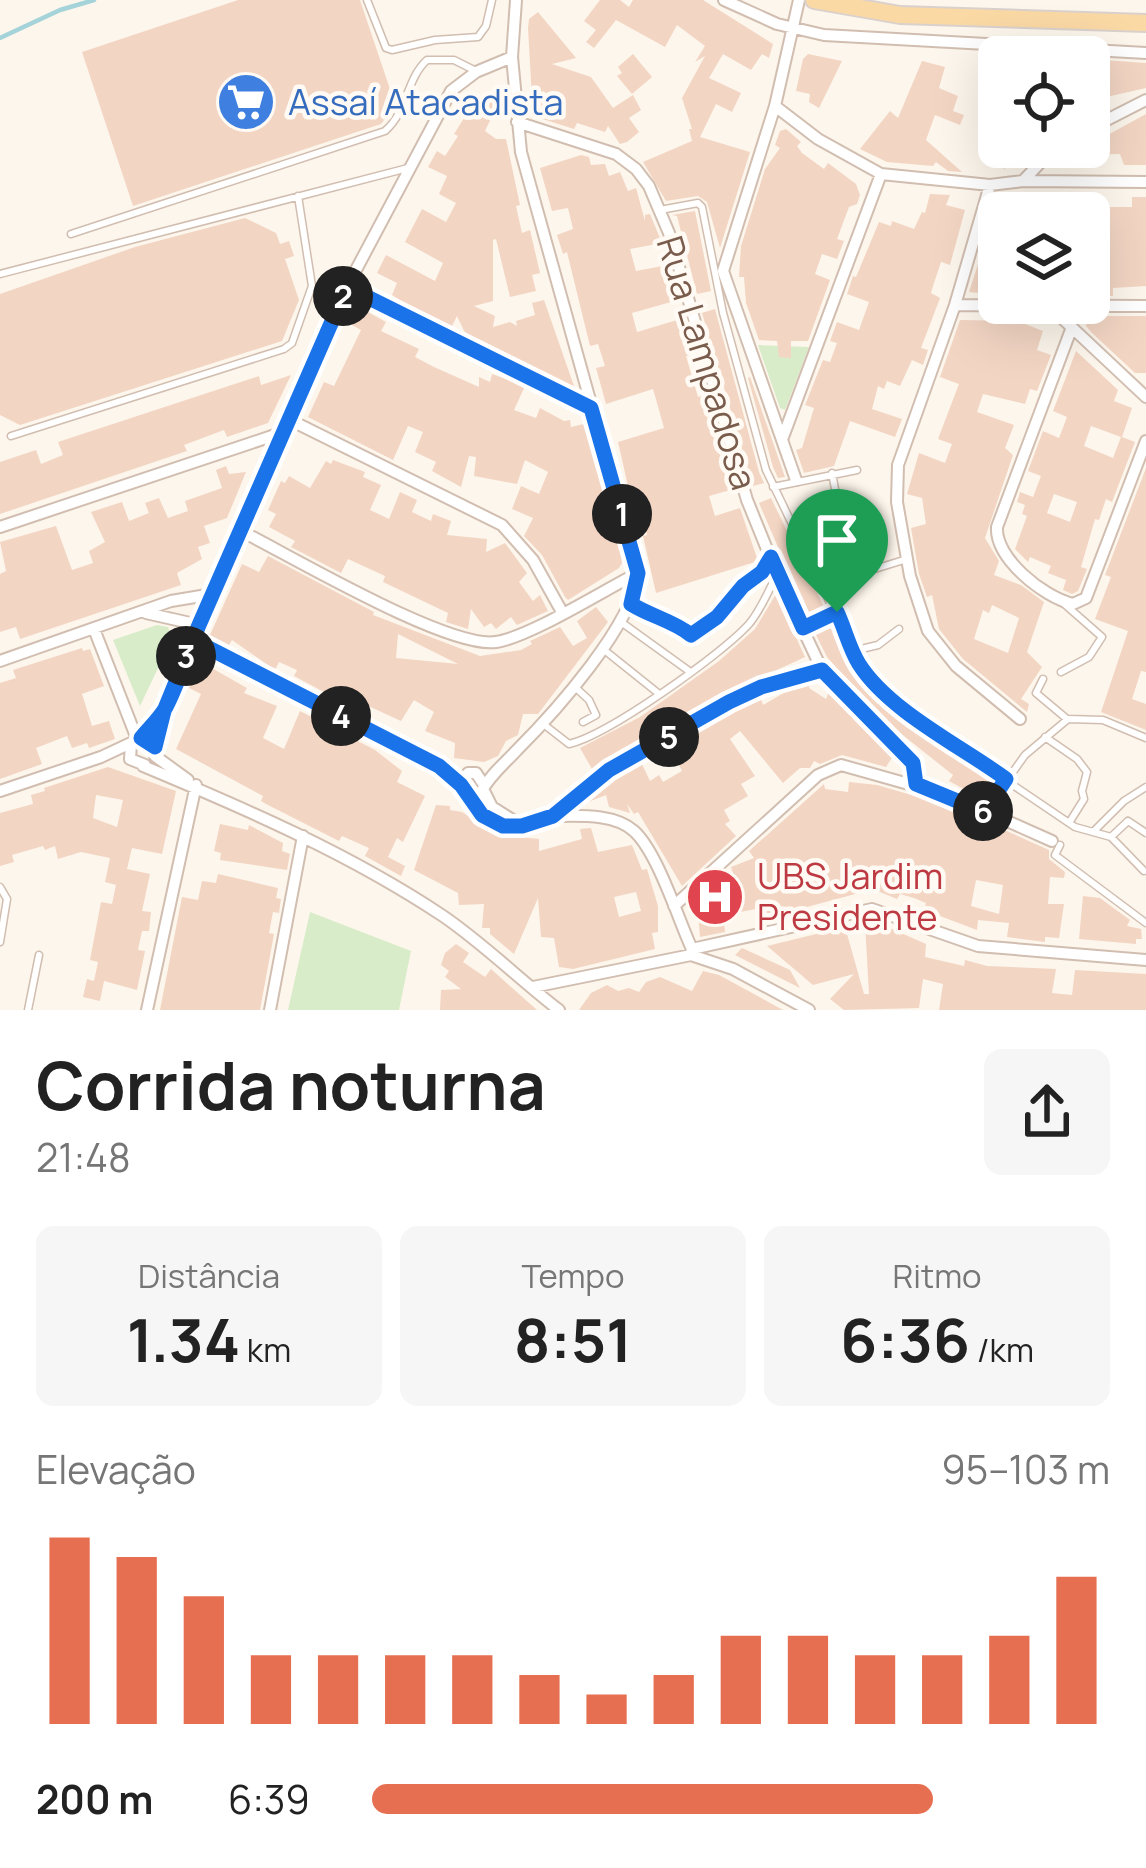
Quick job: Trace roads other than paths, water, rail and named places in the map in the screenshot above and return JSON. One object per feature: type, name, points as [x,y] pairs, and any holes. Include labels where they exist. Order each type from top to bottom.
[{"type":"main road","points":[[814,0],[901,15],[1146,22]]},
{"type":"street","points":[[464,790],[474,796],[483,787],[603,649],[631,604],[638,573],[521,152],[512,56],[516,0]]},
{"type":"street","points":[[724,0],[792,29],[836,37],[1146,52]]},
{"type":"street","points":[[796,480],[722,271],[776,106],[799,0]]},
{"type":"street","points":[[143,766],[155,752],[164,711],[288,418],[408,168],[451,91],[476,72],[512,56]]},
{"type":"street","points":[[1110,118],[1146,100]]},
{"type":"street","points":[[776,106],[818,139],[881,174],[990,185],[1146,182]]},
{"type":"street","name":"Rua Lampadosa","points":[[517,122],[592,144],[626,160],[649,186],[740,480],[777,574],[822,670],[913,763],[916,784]]},
{"type":"street","points":[[1023,181],[1035,168]]},
{"type":"street","points":[[783,437],[881,174]]},
{"type":"street","points":[[990,185],[956,305],[898,465],[897,502],[918,606],[938,645],[1020,719]]},
{"type":"street","points":[[347,287],[591,408]]},
{"type":"street","points":[[956,305],[978,305]]},
{"type":"street","points":[[1110,305],[1146,306]]},
{"type":"street","points":[[1069,324],[1146,397]]},
{"type":"street","points":[[1072,327],[996,535],[1000,548],[1047,593],[1077,604],[1090,592],[1146,441]]},
{"type":"street","points":[[288,418],[502,525],[533,560],[562,612]]},
{"type":"street","points":[[0,527],[282,432]]},
{"type":"street","points":[[241,532],[407,614],[480,642],[503,641],[638,573]]},
{"type":"street","points":[[0,661],[171,601],[213,594]]},
{"type":"street","points":[[146,613],[181,617],[199,625]]},
{"type":"street","points":[[94,628],[137,740],[193,784]]},
{"type":"street","points":[[193,640],[439,766],[472,773],[501,764]]},
{"type":"street","points":[[553,816],[609,770],[729,702],[761,687],[822,670]]},
{"type":"street","points":[[130,759],[129,748],[164,711]]},
{"type":"street","points":[[0,790],[101,757],[137,740]]},
{"type":"street","points":[[101,757],[130,759],[303,836],[444,917],[560,1010]]},
{"type":"street","points":[[674,906],[826,770],[846,765],[916,784],[1056,843]]},
{"type":"street","points":[[439,766],[490,820],[503,826],[522,826],[553,816],[597,818],[635,832],[692,952],[809,1010]]},
{"type":"street","points":[[472,773],[497,811],[522,826]]},
{"type":"street","points":[[464,790],[472,773]]},
{"type":"street","points":[[147,1010],[193,784]]},
{"type":"street","points":[[270,1010],[303,836]]},
{"type":"street","points":[[532,987],[872,909],[978,946],[1146,960]]},
{"type":"lane","points":[[367,0],[386,48],[392,50],[478,37],[486,26],[491,0]]},
{"type":"lane","points":[[70,234],[385,131],[403,111],[417,70],[427,59],[454,60],[476,72]]},
{"type":"lane","points":[[0,274],[408,168]]},
{"type":"lane","points":[[11,436],[284,350],[292,343],[312,286],[298,196]]},
{"type":"lane","points":[[660,210],[700,204],[736,369],[772,487],[869,678],[909,712],[1072,825],[1111,837],[1144,871]]},
{"type":"lane","points":[[772,487],[857,470]]},
{"type":"lane","points":[[832,473],[839,509]]},
{"type":"lane","points":[[806,552],[848,541]]},
{"type":"lane","points":[[631,604],[656,618],[673,620],[691,635],[717,617],[771,557]]},
{"type":"lane","points":[[821,581],[907,559]]},
{"type":"lane","points":[[542,723],[573,743],[658,694],[742,631],[777,574]]},
{"type":"lane","points":[[1061,601],[1102,637],[1089,657],[1061,672]]},
{"type":"lane","points":[[803,628],[837,612]]},
{"type":"lane","points":[[621,622],[689,671]]},
{"type":"lane","points":[[853,652],[878,645],[899,628]]},
{"type":"lane","points":[[603,649],[658,694]]},
{"type":"lane","points":[[1043,679],[1036,693],[1068,719],[1102,720],[1146,738]]},
{"type":"lane","points":[[573,685],[596,715],[583,722]]},
{"type":"lane","points":[[984,812],[1006,779],[1068,719]]},
{"type":"lane","points":[[1045,737],[1087,772],[1084,799],[1072,825],[1056,843],[1055,855],[1146,923]]},
{"type":"lane","points":[[1094,831],[1146,787]]},
{"type":"lane","points":[[1111,837],[1128,821],[1146,833]]},
{"type":"lane","points":[[0,886],[7,898],[0,942]]},
{"type":"lane","points":[[28,1010],[39,955]]},
{"type":"waterway","points":[[0,38],[94,0]]},
{"type":"place","name":"Assaí Atacadista","points":[[246,102]]},
{"type":"place","name":"UBS Jardim Presidente","points":[[715,897]]}]
